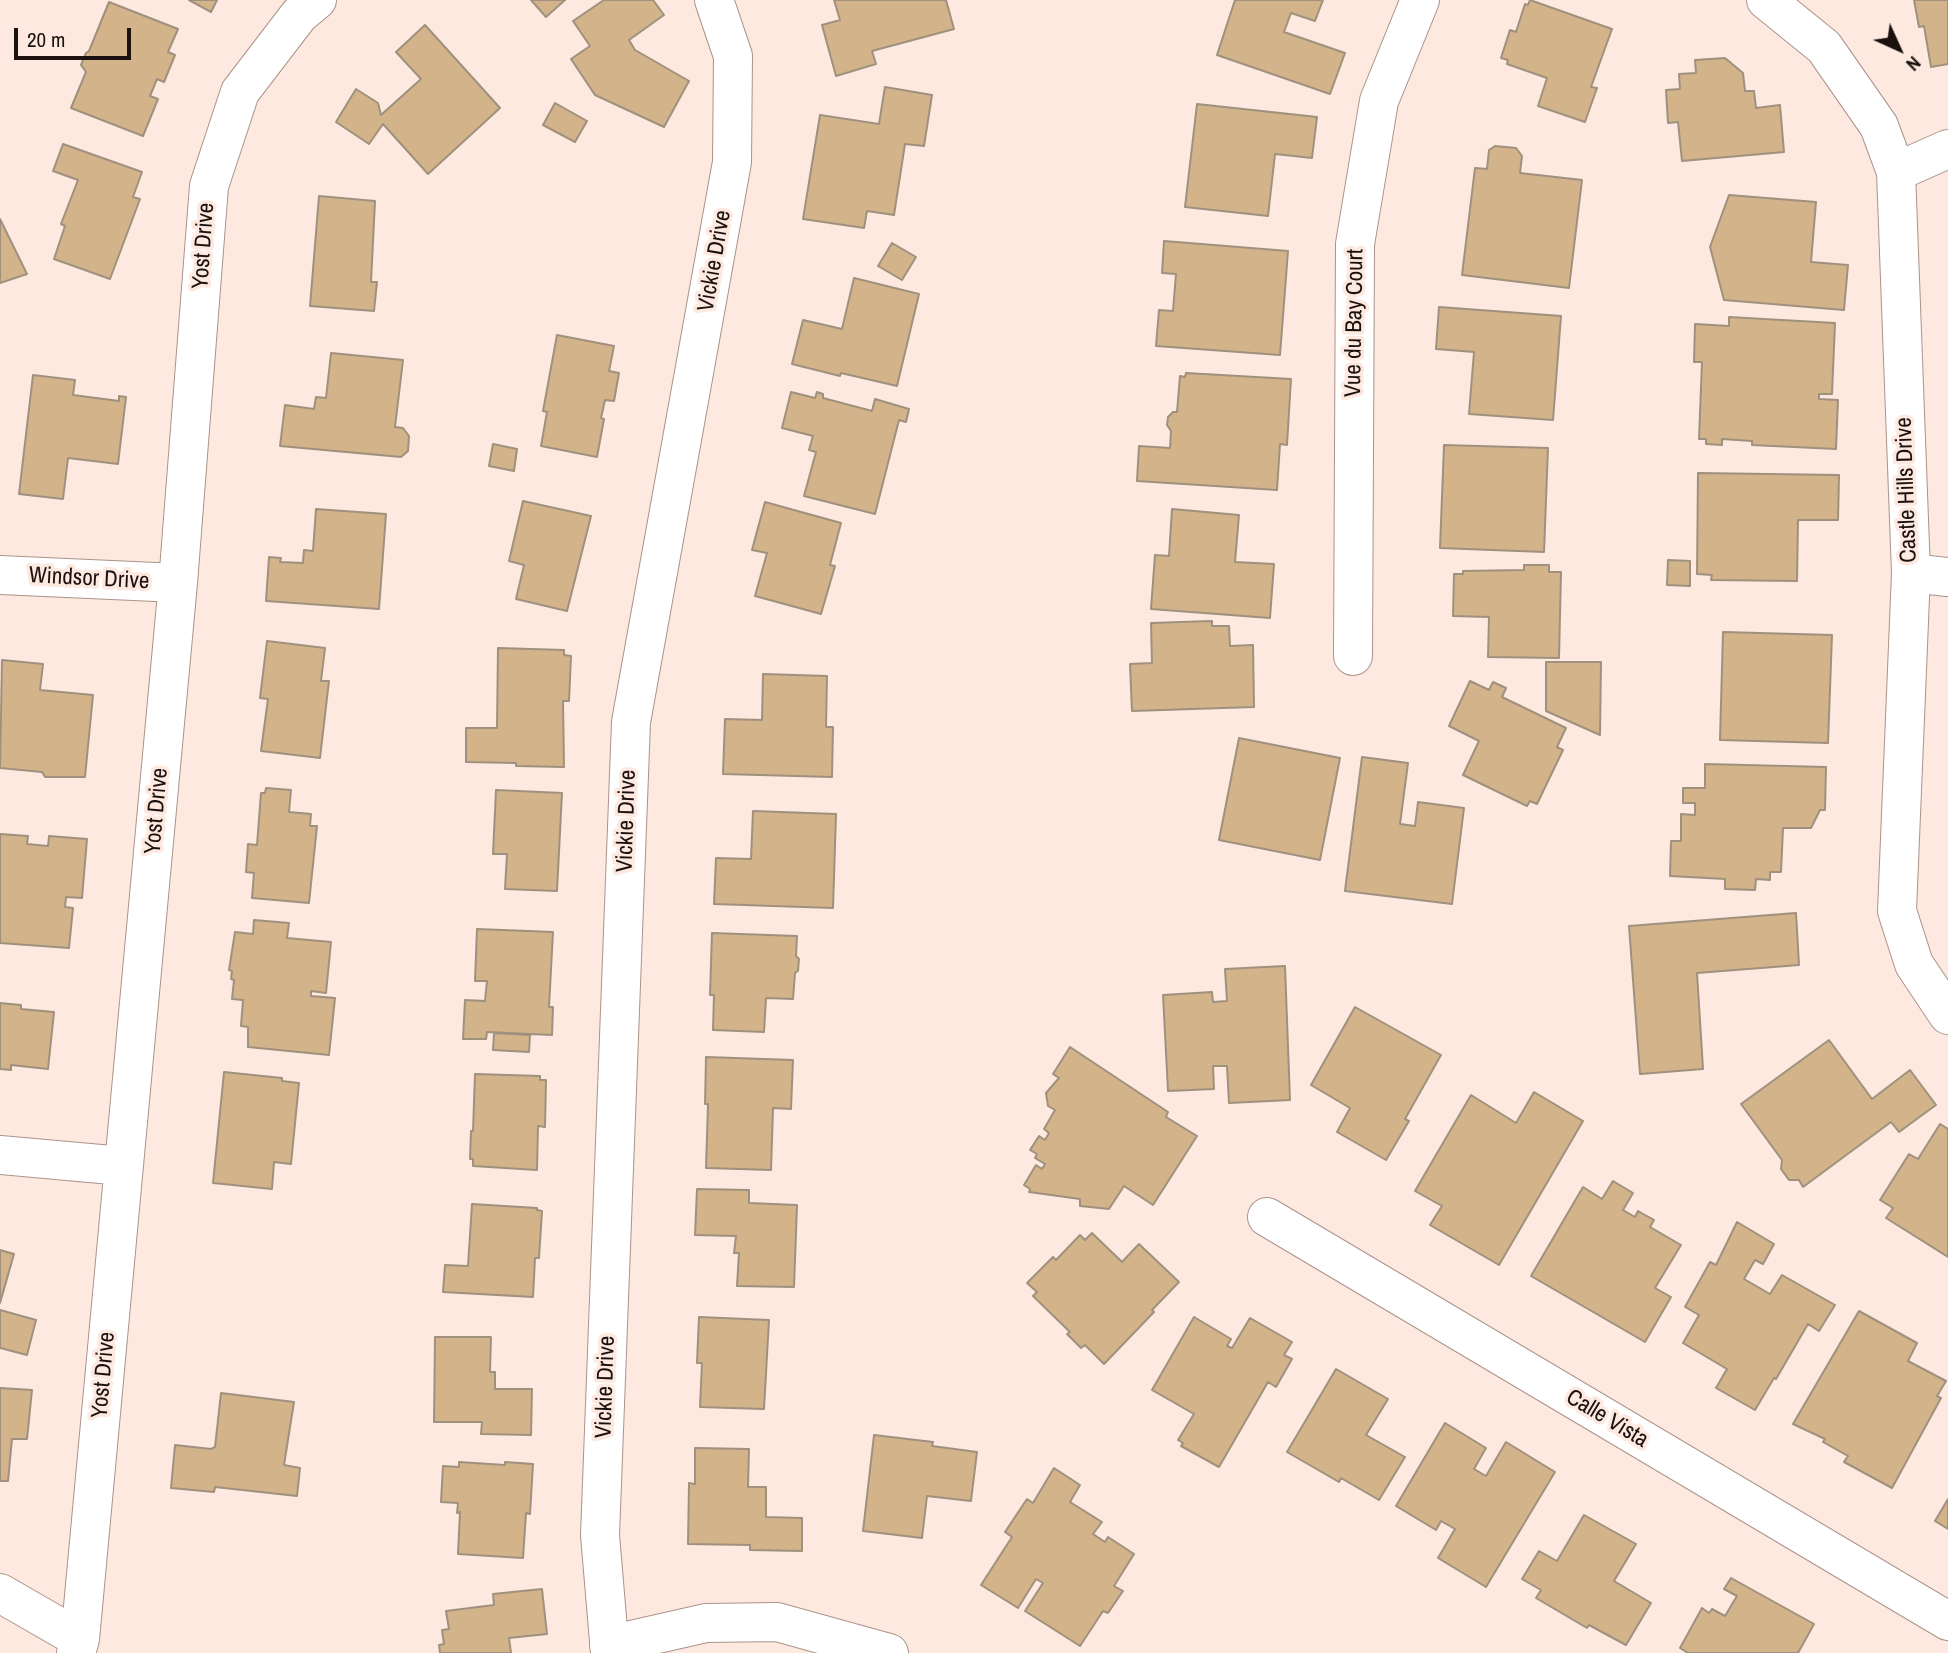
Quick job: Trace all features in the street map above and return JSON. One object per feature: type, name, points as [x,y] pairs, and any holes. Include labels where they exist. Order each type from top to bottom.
[{"type":"street","name":"Yost Drive","points":[[78,1646],[178,583],[209,186],[240,92],[299,15],[317,0]]},
{"type":"street","name":"Vickie Drive","points":[[610,1649],[600,1535],[631,722],[733,162],[733,56],[714,0]]},
{"type":"street","name":"Vue du Bay Court","points":[[1353,656],[1355,244],[1379,101],[1420,0]]},
{"type":"street","name":"Castle Hills Drive","points":[[1766,0],[1824,47],[1879,125],[1896,172],[1910,573],[1897,911],[1914,964],[1948,1015]]},
{"type":"street","points":[[1896,172],[1948,149]]},
{"type":"street","points":[[1910,573],[1948,577]]},
{"type":"street","name":"Windsor Drive","points":[[0,575],[178,583]]},
{"type":"street","points":[[0,1155],[123,1166]]},
{"type":"street","name":"Calle Vista","points":[[1266,1217],[1948,1621]]},
{"type":"street","points":[[0,1593],[78,1646]]},
{"type":"street","points":[[610,1649],[706,1623],[776,1622],[889,1653]]},
{"type":"building","points":[[189,0],[217,0],[211,12]]},
{"type":"building","points":[[531,0],[565,0],[546,17]]},
{"type":"building","points":[[604,0],[653,0],[664,15],[629,40],[635,50],[689,81],[664,127],[595,95],[571,59],[590,46],[573,21]]},
{"type":"building","points":[[834,0],[946,0],[954,29],[872,51],[876,64],[836,76],[822,25],[840,20]]},
{"type":"building","points":[[1235,0],[1323,0],[1315,21],[1291,13],[1284,32],[1345,53],[1330,94],[1217,55]]},
{"type":"building","points":[[1530,0],[1612,29],[1591,87],[1597,88],[1585,122],[1538,106],[1547,78],[1507,64],[1508,60],[1501,58],[1510,30],[1516,32],[1525,4],[1528,5]]},
{"type":"building","points":[[1914,0],[1948,0],[1948,64],[1931,67],[1924,26],[1919,27]]},
{"type":"building","points":[[109,2],[178,29],[168,52],[175,55],[164,82],[157,79],[150,96],[158,99],[143,136],[71,108],[86,72],[81,65]]},
{"type":"building","points":[[425,25],[500,108],[428,174],[383,124],[369,144],[336,122],[356,89],[378,103],[381,115],[421,79],[396,52]]},
{"type":"building","points":[[1725,58],[1743,73],[1745,91],[1754,91],[1756,108],[1780,105],[1784,152],[1682,161],[1678,122],[1668,123],[1666,90],[1680,89],[1679,74],[1696,73],[1695,60]]},
{"type":"building","points":[[885,87],[932,95],[924,146],[905,144],[894,215],[867,211],[864,228],[803,219],[820,115],[879,124]]},
{"type":"building","points":[[555,103],[587,121],[575,142],[543,125]]},
{"type":"building","points":[[1197,104],[1317,117],[1312,158],[1275,154],[1268,216],[1185,207]]},
{"type":"building","points":[[63,144],[142,172],[133,197],[140,199],[110,279],[54,259],[65,226],[61,224],[78,180],[53,171]]},
{"type":"building","points":[[1495,146],[1516,148],[1522,156],[1520,173],[1582,180],[1569,288],[1462,275],[1475,168],[1487,169],[1489,150]]},
{"type":"building","points":[[1729,195],[1816,202],[1811,262],[1848,265],[1844,310],[1724,300],[1710,247]]},
{"type":"building","points":[[319,196],[375,201],[371,282],[377,282],[374,311],[310,306]]},
{"type":"building","points":[[0,219],[27,274],[0,283]]},
{"type":"building","points":[[1164,241],[1288,251],[1280,355],[1156,346],[1159,310],[1173,311],[1176,274],[1162,273]]},
{"type":"building","points":[[892,243],[916,257],[902,280],[878,266]]},
{"type":"building","points":[[854,278],[919,294],[897,386],[792,364],[803,320],[842,329]]},
{"type":"building","points":[[1439,307],[1561,316],[1553,420],[1469,414],[1474,352],[1436,349]]},
{"type":"building","points":[[1729,317],[1835,323],[1832,394],[1819,394],[1819,399],[1838,400],[1836,449],[1752,445],[1752,441],[1722,439],[1722,445],[1706,444],[1706,439],[1699,439],[1702,362],[1694,362],[1695,324],[1729,326]]},
{"type":"building","points":[[557,335],[614,346],[609,371],[619,373],[614,401],[605,400],[597,457],[541,446],[547,412],[543,411]]},
{"type":"building","points":[[331,353],[403,360],[395,427],[403,428],[409,436],[408,451],[401,457],[280,446],[285,405],[314,409],[316,397],[326,398]]},
{"type":"building","points":[[1186,373],[1291,379],[1287,445],[1280,444],[1277,490],[1137,481],[1139,446],[1170,448],[1168,417],[1177,412],[1180,376],[1185,377]]},
{"type":"building","points":[[33,375],[75,380],[73,395],[119,401],[119,396],[126,397],[118,464],[68,458],[63,499],[19,494]]},
{"type":"building","points":[[791,392],[815,398],[817,392],[823,394],[823,398],[872,411],[875,399],[909,409],[906,422],[899,420],[875,514],[804,496],[816,452],[809,450],[813,436],[782,428]]},
{"type":"building","points":[[493,444],[517,449],[514,471],[489,466]]},
{"type":"building","points":[[1444,445],[1548,448],[1544,552],[1440,548]]},
{"type":"building","points":[[1698,473],[1839,475],[1838,520],[1798,520],[1797,581],[1711,580],[1712,575],[1697,574]]},
{"type":"building","points":[[523,501],[591,516],[567,611],[516,599],[524,565],[509,561]]},
{"type":"building","points":[[765,502],[841,523],[830,565],[835,566],[821,614],[755,596],[767,553],[752,550]]},
{"type":"building","points":[[316,509],[386,514],[379,609],[266,601],[269,557],[281,558],[280,562],[303,563],[304,550],[313,551]]},
{"type":"building","points":[[1172,509],[1239,515],[1235,562],[1274,564],[1270,618],[1151,609],[1155,555],[1169,556]]},
{"type":"building","points":[[1668,560],[1690,561],[1690,586],[1667,585]]},
{"type":"building","points":[[1524,565],[1549,565],[1549,572],[1561,572],[1559,658],[1488,657],[1489,617],[1453,616],[1454,574],[1463,574],[1463,571],[1524,570]]},
{"type":"building","points":[[1212,621],[1212,626],[1229,626],[1230,646],[1253,645],[1254,707],[1132,711],[1130,664],[1152,663],[1151,623]]},
{"type":"building","points":[[1723,632],[1832,635],[1828,743],[1720,740]]},
{"type":"building","points":[[267,641],[325,648],[321,681],[329,681],[320,758],[261,751],[268,699],[260,698]]},
{"type":"building","points":[[498,648],[564,650],[564,655],[571,656],[569,701],[563,701],[564,767],[466,762],[466,728],[497,728]]},
{"type":"building","points":[[2,660],[43,664],[40,690],[93,695],[85,777],[45,777],[42,772],[0,768]]},
{"type":"building","points":[[1546,662],[1601,662],[1600,735],[1546,711]]},
{"type":"building","points":[[763,674],[827,676],[826,727],[833,727],[832,777],[723,774],[725,719],[762,720]]},
{"type":"building","points":[[1470,681],[1489,690],[1493,682],[1506,688],[1502,697],[1566,728],[1557,747],[1563,750],[1537,804],[1530,801],[1527,806],[1463,775],[1479,741],[1449,726]]},
{"type":"building","points":[[1239,738],[1340,758],[1320,860],[1219,840]]},
{"type":"building","points":[[1362,757],[1408,763],[1400,824],[1415,826],[1418,802],[1464,808],[1452,904],[1345,891]]},
{"type":"building","points":[[1705,764],[1826,767],[1825,810],[1820,810],[1811,828],[1783,828],[1781,872],[1770,872],[1770,880],[1756,879],[1755,890],[1725,889],[1725,879],[1670,876],[1671,841],[1681,841],[1681,814],[1695,815],[1695,803],[1683,803],[1683,788],[1705,788]]},
{"type":"building","points":[[266,788],[291,790],[289,812],[311,814],[310,826],[317,826],[309,903],[252,898],[254,873],[246,872],[248,844],[257,845],[261,793],[265,793]]},
{"type":"building","points":[[496,790],[562,793],[557,891],[505,889],[507,854],[493,854]]},
{"type":"building","points":[[753,811],[836,814],[833,908],[714,904],[716,858],[751,859]]},
{"type":"building","points":[[0,834],[28,836],[27,844],[48,846],[49,836],[87,839],[82,898],[66,897],[65,907],[73,908],[69,948],[0,943]]},
{"type":"building","points":[[1796,913],[1799,965],[1697,973],[1703,1069],[1640,1074],[1629,926]]},
{"type":"building","points":[[254,920],[289,923],[287,938],[331,942],[326,993],[311,991],[311,996],[335,998],[329,1055],[248,1047],[248,1027],[241,1026],[243,1000],[232,999],[234,980],[231,979],[232,971],[229,970],[235,932],[253,934]]},
{"type":"building","points":[[477,929],[553,932],[549,1007],[553,1007],[552,1035],[487,1032],[486,1039],[463,1039],[465,1000],[485,1001],[487,981],[475,981]]},
{"type":"building","points":[[712,933],[797,936],[796,956],[799,959],[793,999],[766,998],[764,1032],[713,1030],[714,995],[710,995]]},
{"type":"building","points":[[1285,966],[1290,1100],[1229,1103],[1227,1066],[1213,1066],[1214,1089],[1168,1091],[1163,995],[1212,992],[1213,1002],[1227,1001],[1225,969]]},
{"type":"building","points":[[0,1003],[21,1005],[21,1009],[54,1012],[48,1069],[11,1065],[11,1070],[0,1069]]},
{"type":"building","points":[[1355,1007],[1441,1055],[1405,1119],[1409,1121],[1386,1160],[1337,1132],[1350,1108],[1311,1085]]},
{"type":"building","points":[[494,1033],[530,1035],[529,1052],[493,1050]]},
{"type":"building","points":[[1829,1040],[1872,1099],[1910,1070],[1936,1105],[1899,1132],[1891,1122],[1803,1187],[1799,1180],[1789,1180],[1781,1169],[1782,1160],[1741,1104]]},
{"type":"building","points":[[1070,1047],[1168,1112],[1166,1117],[1197,1136],[1153,1205],[1124,1186],[1109,1209],[1080,1206],[1080,1199],[1029,1192],[1030,1189],[1024,1185],[1036,1165],[1042,1169],[1045,1164],[1035,1158],[1037,1154],[1030,1150],[1039,1136],[1045,1140],[1049,1133],[1044,1129],[1055,1110],[1048,1106],[1046,1093],[1059,1078],[1053,1074]]},
{"type":"building","points":[[706,1057],[793,1060],[791,1109],[773,1108],[771,1170],[706,1168]]},
{"type":"building","points":[[224,1072],[282,1078],[282,1081],[299,1083],[291,1164],[274,1162],[272,1189],[213,1183]]},
{"type":"building","points":[[475,1074],[540,1076],[540,1080],[546,1080],[545,1127],[538,1126],[537,1170],[473,1166],[473,1159],[470,1159]]},
{"type":"building","points":[[1534,1092],[1583,1121],[1499,1265],[1430,1225],[1442,1206],[1415,1191],[1471,1095],[1516,1123]]},
{"type":"building","points":[[1940,1124],[1948,1129],[1948,1257],[1886,1218],[1893,1208],[1880,1200],[1909,1154],[1918,1159]]},
{"type":"building","points":[[1613,1181],[1633,1193],[1623,1210],[1635,1217],[1638,1211],[1654,1220],[1650,1227],[1681,1245],[1655,1288],[1671,1297],[1645,1342],[1531,1276],[1583,1187],[1602,1199]]},
{"type":"building","points":[[697,1189],[749,1190],[749,1203],[797,1205],[794,1287],[737,1286],[739,1253],[734,1253],[736,1236],[695,1235]]},
{"type":"building","points":[[472,1204],[537,1208],[542,1211],[533,1297],[443,1292],[445,1265],[468,1266]]},
{"type":"building","points":[[1737,1222],[1774,1244],[1763,1264],[1755,1260],[1744,1279],[1770,1294],[1782,1275],[1835,1305],[1819,1331],[1808,1324],[1755,1410],[1716,1388],[1727,1369],[1683,1343],[1699,1315],[1685,1307],[1710,1262],[1716,1265]]},
{"type":"building","points":[[1092,1233],[1122,1262],[1139,1244],[1179,1282],[1104,1364],[1085,1345],[1081,1348],[1067,1334],[1070,1332],[1033,1296],[1037,1292],[1027,1283],[1053,1257],[1056,1260],[1080,1235],[1085,1240]]},
{"type":"building","points":[[0,1250],[14,1254],[0,1303]]},
{"type":"building","points":[[0,1310],[36,1320],[27,1355],[0,1348]]},
{"type":"building","points":[[1859,1311],[1917,1343],[1908,1361],[1946,1381],[1937,1396],[1941,1398],[1892,1488],[1844,1462],[1848,1456],[1823,1442],[1825,1439],[1793,1424]]},
{"type":"building","points":[[699,1317],[769,1320],[764,1409],[700,1407],[702,1363],[697,1363]]},
{"type":"building","points":[[1194,1317],[1231,1339],[1227,1346],[1232,1348],[1250,1318],[1292,1342],[1284,1355],[1292,1359],[1276,1387],[1268,1382],[1219,1467],[1181,1446],[1183,1443],[1178,1440],[1194,1414],[1152,1390]]},
{"type":"building","points":[[435,1337],[491,1337],[490,1372],[495,1372],[495,1389],[532,1389],[531,1435],[481,1434],[482,1422],[434,1422]]},
{"type":"building","points":[[1336,1369],[1388,1399],[1366,1435],[1405,1457],[1379,1500],[1341,1478],[1339,1482],[1287,1452]]},
{"type":"building","points":[[0,1388],[32,1390],[27,1439],[12,1439],[8,1481],[0,1481]]},
{"type":"building","points":[[221,1393],[294,1402],[284,1465],[300,1468],[297,1496],[215,1487],[214,1492],[171,1488],[175,1445],[211,1449],[215,1447]]},
{"type":"building","points":[[1445,1423],[1486,1448],[1474,1469],[1486,1476],[1506,1442],[1555,1472],[1486,1587],[1438,1558],[1455,1529],[1441,1521],[1436,1530],[1396,1506]]},
{"type":"building","points":[[874,1435],[933,1442],[932,1446],[977,1452],[971,1501],[927,1496],[922,1538],[863,1531]]},
{"type":"building","points":[[695,1448],[749,1449],[748,1487],[766,1487],[766,1517],[802,1518],[802,1551],[750,1550],[750,1545],[688,1544],[689,1483],[695,1484]]},
{"type":"building","points":[[459,1462],[533,1464],[530,1514],[526,1513],[523,1558],[458,1554],[458,1503],[441,1502],[443,1466],[459,1467]]},
{"type":"building","points":[[1054,1468],[1080,1485],[1070,1502],[1102,1522],[1093,1534],[1105,1542],[1108,1537],[1134,1554],[1114,1586],[1123,1591],[1108,1613],[1103,1611],[1080,1646],[1025,1611],[1043,1583],[1036,1579],[1018,1608],[981,1585],[1012,1537],[1005,1532],[1027,1499],[1033,1503]]},
{"type":"building","points":[[1948,1499],[1948,1529],[1935,1521]]},
{"type":"building","points":[[1584,1515],[1636,1544],[1614,1581],[1651,1603],[1626,1645],[1589,1625],[1587,1628],[1536,1598],[1541,1590],[1522,1579],[1539,1551],[1557,1561]]},
{"type":"building","points":[[1731,1578],[1814,1624],[1798,1653],[1688,1653],[1680,1648],[1702,1608],[1709,1613],[1712,1609],[1725,1616],[1737,1596],[1724,1589]]},
{"type":"building","points":[[542,1589],[547,1634],[509,1638],[511,1653],[440,1653],[439,1645],[444,1644],[442,1630],[449,1629],[446,1611],[494,1605],[493,1594]]}]
